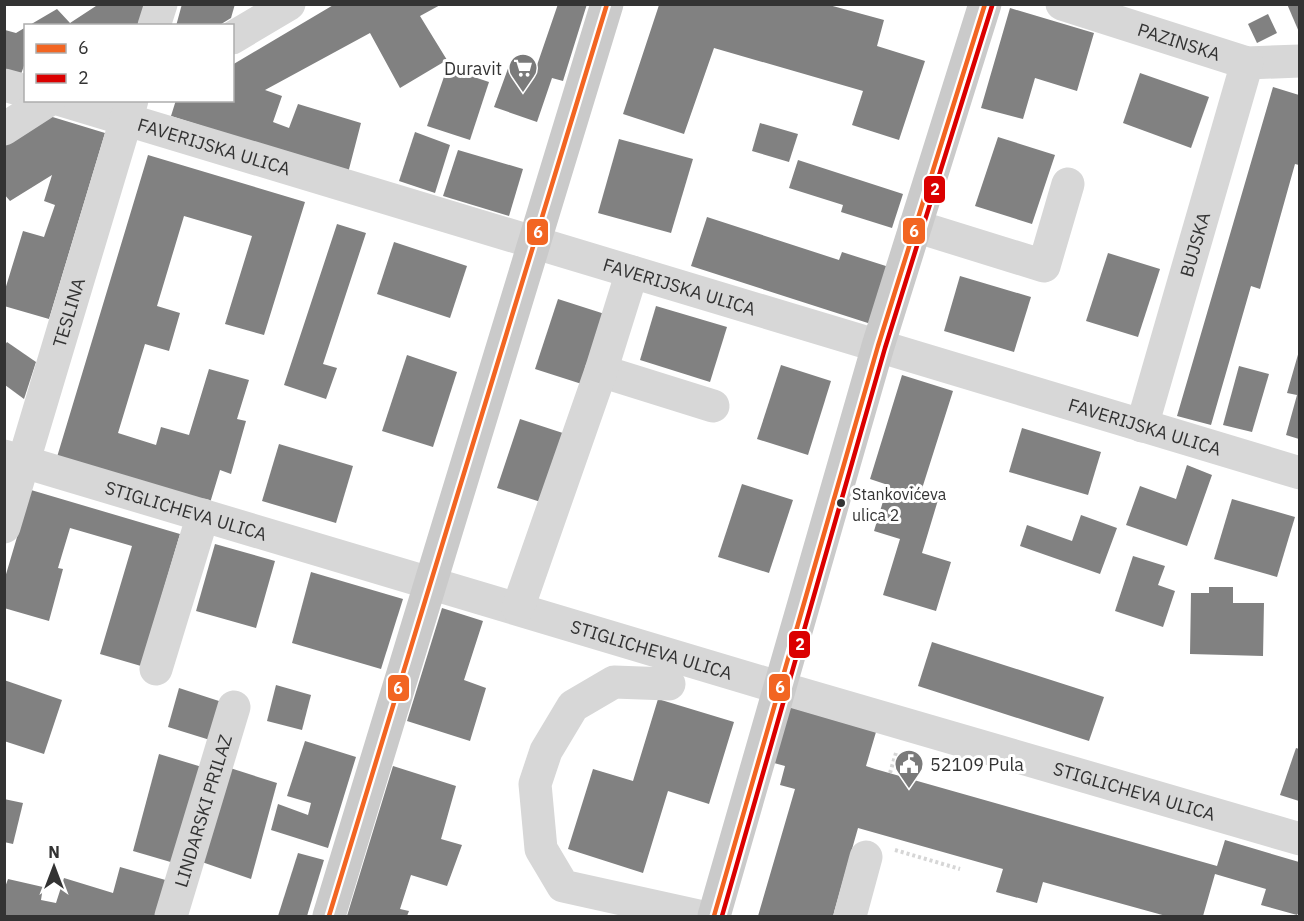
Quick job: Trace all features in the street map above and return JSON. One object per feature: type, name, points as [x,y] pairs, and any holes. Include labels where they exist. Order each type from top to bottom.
[{"type":"main road","points":[[329,916],[607,4]]},
{"type":"main road","points":[[714,916],[878,346],[985,4]]},
{"type":"street","points":[[155,24],[161,4]]},
{"type":"street","points":[[234,37],[289,4]]},
{"type":"street","name":"PAZINSKA","points":[[1062,4],[1247,63],[1299,61]]},
{"type":"street","name":"BUJSKA","points":[[1142,426],[1247,63]]},
{"type":"street","points":[[4,85],[24,90]]},
{"type":"street","points":[[4,129],[46,102]]},
{"type":"street","name":"FAVERIJSKA ULICA","points":[[75,102],[129,110],[535,242],[1299,473]]},
{"type":"street","name":"TESLINA","points":[[4,527],[14,459],[129,110]]},
{"type":"street","points":[[915,226],[1044,266],[1068,184]]},
{"type":"street","points":[[518,608],[601,371],[632,272]]},
{"type":"street","points":[[601,371],[713,406]]},
{"type":"street","points":[[4,435],[14,459]]},
{"type":"street","name":"STIGLICHEVA ULICA","points":[[14,459],[781,688],[1299,839]]},
{"type":"street","points":[[156,669],[203,515]]},
{"type":"street","points":[[669,684],[614,682],[573,706],[546,751],[535,784],[541,849],[562,886],[699,916]]},
{"type":"street","name":"LINDARSKI PRILAZ","points":[[171,916],[234,707]]},
{"type":"street","points":[[850,916],[880,854]]},
{"type":"path","points":[[880,854],[960,868]]},
{"type":"building","points":[[99,4],[146,4],[140,24],[31,24],[57,9],[70,23]]},
{"type":"building","points":[[182,4],[235,4],[231,18],[221,24],[177,24]]},
{"type":"building","points":[[335,4],[442,4],[420,16],[447,60],[400,88],[370,33],[265,90],[282,96],[273,122],[289,128],[298,104],[361,123],[348,173],[171,116],[175,102],[234,102],[234,64]]},
{"type":"building","points":[[558,4],[587,4],[563,81],[552,78],[537,122],[494,107],[510,63],[535,71]]},
{"type":"building","points":[[1287,4],[1299,4],[1299,32]]},
{"type":"building","points":[[659,5],[829,5],[884,20],[877,46],[925,61],[899,140],[852,125],[863,91],[714,48],[684,134],[623,114]]},
{"type":"building","points":[[1010,8],[1094,33],[1077,91],[1035,78],[1023,119],[981,108]]},
{"type":"building","points":[[1268,14],[1277,33],[1257,43],[1248,24]]},
{"type":"building","points":[[24,28],[24,66],[20,77],[5,73],[5,30],[16,33]]},
{"type":"building","points":[[447,68],[489,82],[470,140],[427,126]]},
{"type":"building","points":[[1140,73],[1209,97],[1191,148],[1123,123]]},
{"type":"building","points":[[1273,87],[1299,95],[1299,165],[1295,164],[1260,289],[1251,286],[1211,425],[1177,416]]},
{"type":"building","points":[[46,115],[105,133],[49,319],[4,306],[4,293],[23,231],[44,237],[55,205],[44,201],[52,175],[10,201],[4,194],[4,143]]},
{"type":"building","points":[[760,123],[798,134],[789,162],[752,151]]},
{"type":"building","points":[[415,132],[450,145],[435,193],[399,181]]},
{"type":"building","points":[[998,137],[1055,155],[1032,224],[975,206]]},
{"type":"building","points":[[619,139],[693,159],[671,233],[598,213]]},
{"type":"building","points":[[458,150],[523,169],[509,216],[443,196]]},
{"type":"building","points":[[148,155],[305,202],[264,335],[225,324],[252,236],[184,216],[157,306],[180,313],[169,351],[145,344],[118,433],[156,445],[161,427],[189,435],[209,369],[249,380],[237,419],[246,421],[231,474],[220,470],[210,503],[57,457]]},
{"type":"building","points":[[798,160],[903,194],[892,228],[841,212],[843,205],[789,188]]},
{"type":"building","points":[[707,217],[839,260],[842,252],[889,267],[871,324],[691,266]]},
{"type":"building","points":[[337,224],[366,233],[323,364],[337,368],[326,399],[284,385]]},
{"type":"building","points":[[394,242],[467,266],[450,318],[377,294]]},
{"type":"building","points":[[1108,253],[1160,269],[1138,337],[1086,321]]},
{"type":"building","points":[[960,276],[1031,297],[1014,352],[944,331]]},
{"type":"building","points":[[558,299],[611,316],[588,386],[535,369]]},
{"type":"building","points":[[656,306],[727,327],[710,382],[640,360]]},
{"type":"building","points":[[7,342],[36,362],[24,399],[5,385],[5,345]]},
{"type":"building","points":[[1299,351],[1299,439],[1286,435],[1297,395],[1287,393]]},
{"type":"building","points":[[407,355],[457,372],[433,447],[382,431]]},
{"type":"building","points":[[781,365],[831,381],[808,455],[757,439]]},
{"type":"building","points":[[1239,366],[1269,374],[1252,432],[1223,425]]},
{"type":"building","points":[[902,375],[953,391],[920,495],[938,500],[922,553],[951,562],[936,611],[883,595],[900,539],[874,531],[888,485],[870,479]]},
{"type":"building","points":[[520,419],[572,436],[550,505],[497,488]]},
{"type":"building","points":[[1022,428],[1101,452],[1088,495],[1009,472]]},
{"type":"building","points":[[279,444],[353,466],[336,523],[262,501]]},
{"type":"building","points":[[1187,465],[1212,475],[1187,546],[1126,525],[1140,486],[1176,499]]},
{"type":"building","points":[[742,484],[793,500],[769,573],[718,557]]},
{"type":"building","points":[[31,490],[180,534],[141,666],[100,654],[132,546],[70,528],[58,568],[63,569],[49,621],[4,608],[4,581]]},
{"type":"building","points":[[1232,499],[1295,517],[1277,577],[1214,559]]},
{"type":"building","points":[[1081,515],[1117,528],[1100,574],[1020,546],[1027,525],[1072,541]]},
{"type":"building","points":[[215,544],[275,561],[256,628],[196,611]]},
{"type":"building","points":[[1133,556],[1165,566],[1158,585],[1175,591],[1163,627],[1115,611]]},
{"type":"building","points":[[311,572],[403,599],[381,669],[292,643]]},
{"type":"building","points":[[1209,587],[1233,587],[1233,603],[1264,603],[1263,656],[1190,654],[1191,593],[1209,593]]},
{"type":"building","points":[[442,608],[483,621],[464,680],[486,688],[470,741],[407,721]]},
{"type":"building","points":[[932,642],[1104,697],[1089,741],[918,686]]},
{"type":"building","points":[[4,680],[62,700],[44,754],[4,741]]},
{"type":"building","points":[[276,685],[311,695],[302,730],[267,721]]},
{"type":"building","points":[[179,688],[222,702],[210,740],[168,727]]},
{"type":"building","points":[[658,699],[734,722],[709,804],[668,791],[643,873],[568,849],[593,769],[633,781]]},
{"type":"building","points":[[790,707],[876,732],[866,766],[875,769],[1217,866],[1225,840],[1299,862],[1299,912],[1297,915],[1261,905],[1266,889],[1215,874],[1203,916],[1166,916],[1043,882],[1037,903],[996,892],[1003,869],[858,828],[833,916],[758,916],[795,789],[780,785],[785,766],[774,763]]},
{"type":"building","points":[[305,741],[356,757],[328,848],[271,830],[278,804],[308,815],[311,803],[287,796]]},
{"type":"building","points":[[1296,748],[1299,749],[1299,801],[1280,795]]},
{"type":"building","points":[[159,754],[202,767],[174,863],[133,851]]},
{"type":"building","points":[[393,766],[456,786],[441,839],[462,845],[447,886],[411,875],[400,909],[409,911],[407,916],[347,916]]},
{"type":"building","points":[[227,767],[277,783],[251,879],[199,861]]},
{"type":"building","points":[[4,799],[23,803],[13,844],[4,842]]},
{"type":"building","points":[[298,853],[324,860],[307,916],[278,916]]},
{"type":"building","points":[[120,867],[169,881],[158,916],[4,916],[4,890],[8,879],[43,887],[41,900],[56,903],[64,878],[113,893]]},
{"type":"transit line","name":"6","points":[[329,916],[607,4]]},
{"type":"transit line","name":"6","points":[[714,916],[878,346],[985,4]]},
{"type":"transit line","name":"2","points":[[722,916],[885,348],[992,6]]},
{"type":"place","name":"Duravit","points":[[523,94]]},
{"type":"place","name":"Stankovićeva ulica 2","points":[[841,503]]},
{"type":"place","name":"52109 Pula","points":[[909,790]]}]
